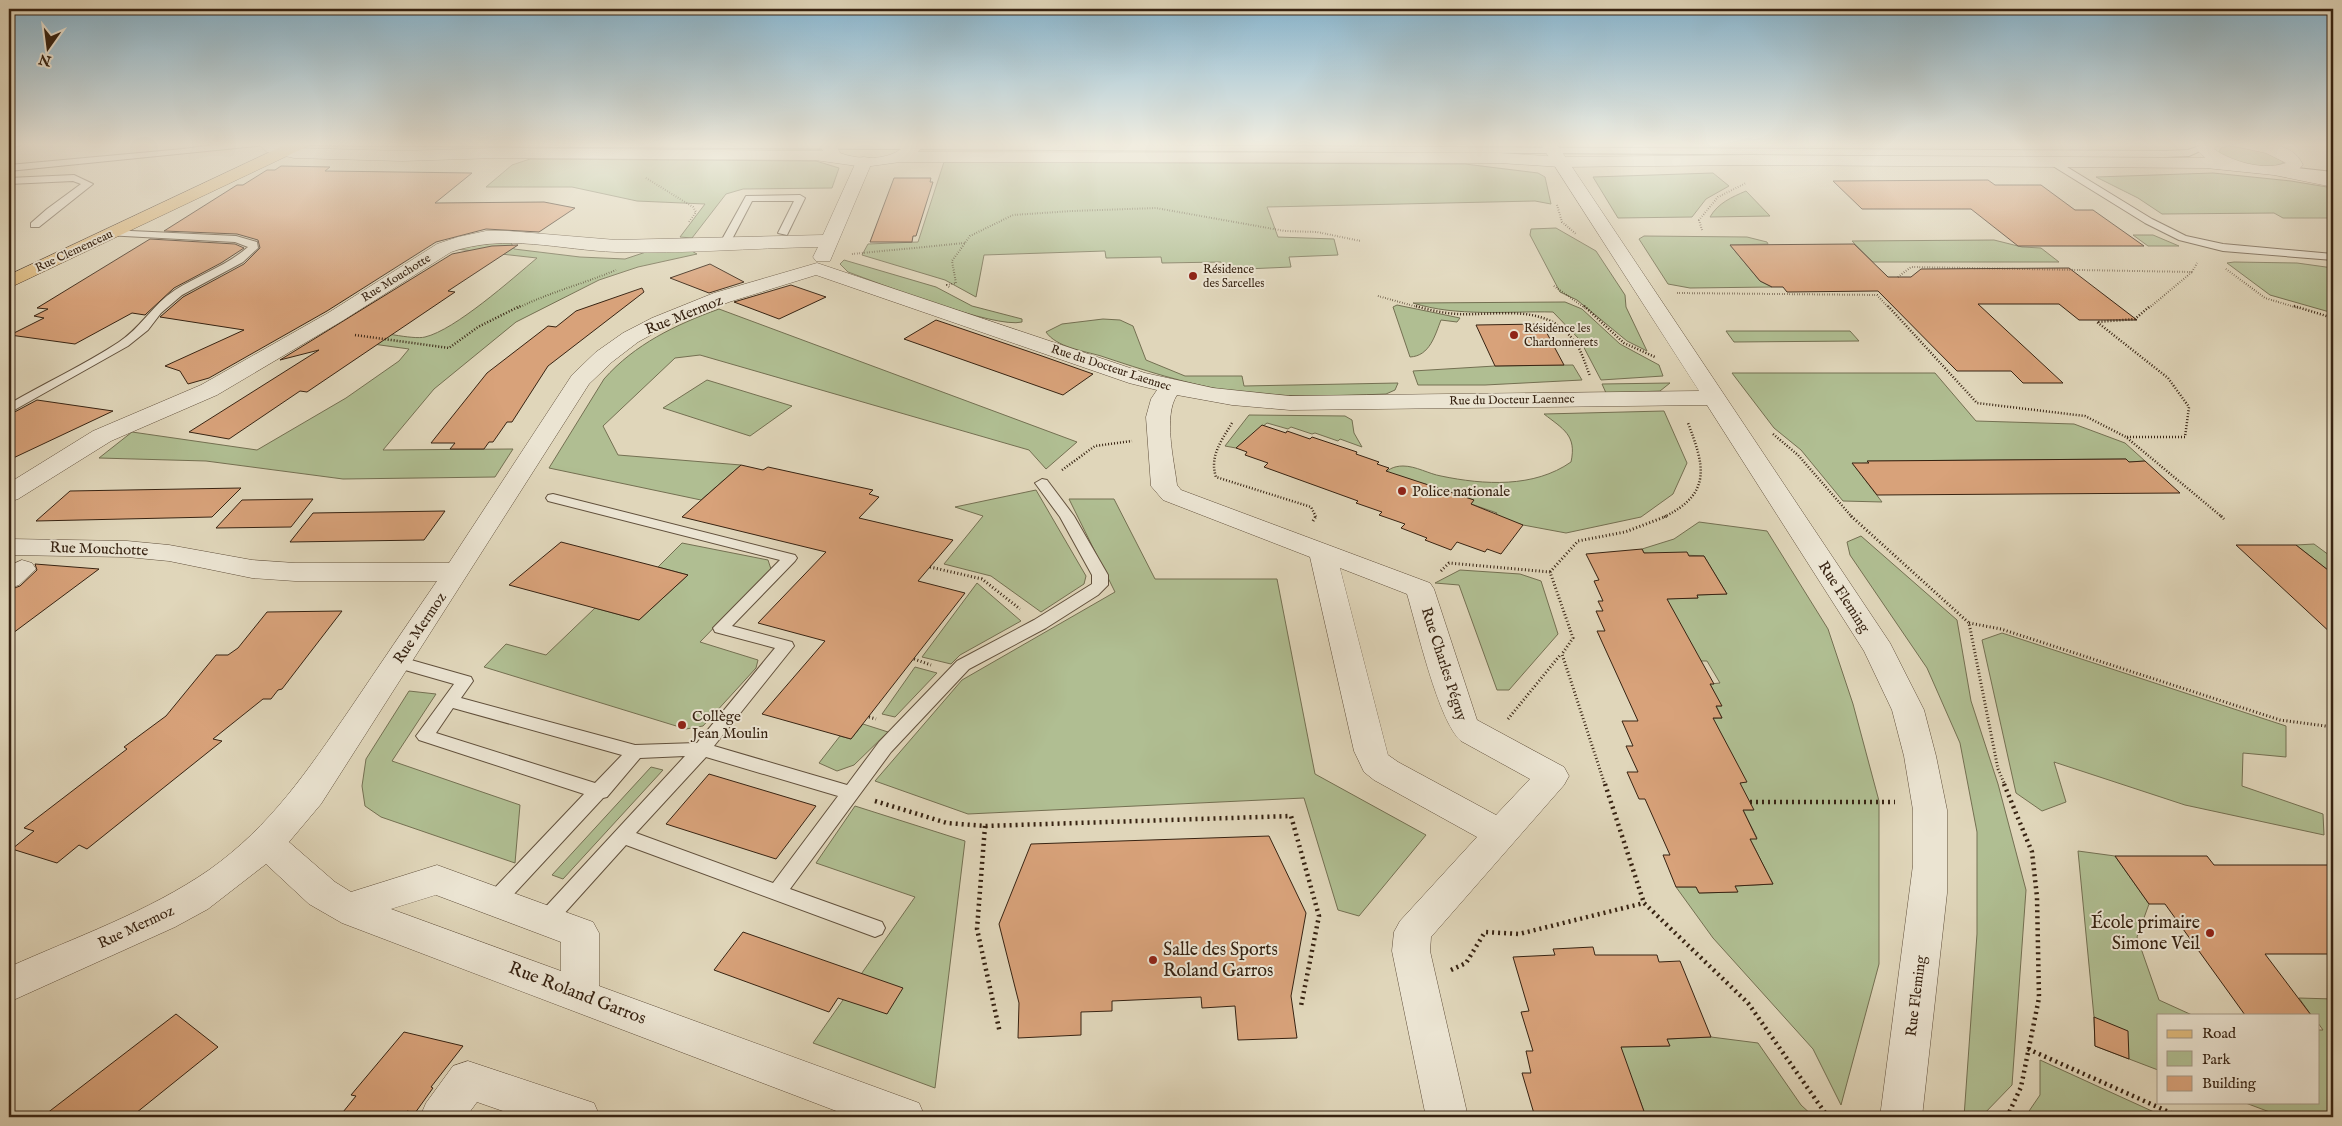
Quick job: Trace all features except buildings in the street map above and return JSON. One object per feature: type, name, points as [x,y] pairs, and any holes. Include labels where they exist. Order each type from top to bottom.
[{"type":"main road","name":"Rue Clemenceau","points":[[9,282],[105,223],[163,196]]},
{"type":"street","points":[[817,269],[849,196]]},
{"type":"street","name":"Rue Fleming","points":[[1582,196],[1879,650],[1908,710],[1929,802],[1931,838],[1929,892],[1901,1117]]},
{"type":"street","name":"Rue Mouchotte","points":[[9,494],[102,436],[209,390],[444,248],[471,239],[510,235],[594,245],[674,246],[829,241]]},
{"type":"street","name":"Rue du Docteur Laennec","points":[[817,269],[1137,378],[1170,387],[1245,399],[1299,403],[1714,398]]},
{"type":"street","name":"Rue Mermoz","points":[[9,985],[171,911],[223,879],[267,843],[309,795],[458,572],[580,380],[601,359],[639,333],[680,313],[817,269]]},
{"type":"street","name":"Rue Charles Péguy","points":[[1170,387],[1159,410],[1164,486],[1172,495],[1420,589],[1459,715],[1465,727],[1472,733],[1552,776],[1418,925],[1411,941],[1416,973],[1448,1117]]},
{"type":"street","points":[[1310,546],[1370,751],[1376,763],[1386,771],[1501,834]]},
{"type":"street","name":"Rue Mouchotte","points":[[13,565],[135,550],[170,553],[252,569],[295,572],[458,572]]},
{"type":"street","name":"Rue Roland Garros","points":[[267,843],[322,893],[347,908],[904,1117]]},
{"type":"street","points":[[347,908],[437,880],[546,920],[580,933],[580,996]]},
{"type":"street","points":[[441,1117],[468,1080],[565,1115]]},
{"type":"lane","points":[[34,225],[73,196]]},
{"type":"lane","points":[[2102,196],[2159,229],[2181,238],[2207,245],[2333,257]]},
{"type":"lane","points":[[725,243],[749,198],[800,198],[783,233]]},
{"type":"lane","points":[[9,409],[124,344],[139,333],[157,311],[178,293],[239,260],[254,248],[253,244],[236,239],[105,223]]},
{"type":"lane","points":[[776,892],[885,746],[963,665],[982,653],[1040,624],[1093,592],[1100,585],[1100,576],[1067,516],[1042,483]]},
{"type":"lane","points":[[546,920],[702,749],[786,646],[721,628],[790,558],[553,498]]},
{"type":"lane","points":[[398,662],[465,681],[425,736],[600,792]]},
{"type":"lane","points":[[449,701],[635,752],[702,749],[851,793]]},
{"type":"lane","points":[[495,901],[600,792],[635,752]]},
{"type":"lane","points":[[622,836],[875,928]]},
{"type":"path","points":[[674,246],[696,212],[693,207],[675,196]]},
{"type":"path","points":[[952,290],[947,285],[956,283],[952,261],[965,242],[970,236],[1013,215],[1156,208],[1193,212],[1232,222],[1285,231],[1317,232],[1361,242]]},
{"type":"path","points":[[851,254],[965,242]]},
{"type":"path","points":[[2126,437],[2185,437],[2189,407],[2168,378],[2097,322],[2135,319],[2192,272],[2207,245]]},
{"type":"path","points":[[2207,245],[2218,264],[2266,298],[2333,318]]},
{"type":"path","points":[[1898,277],[1911,267],[2192,272]]},
{"type":"path","points":[[312,329],[449,348],[478,327],[507,315],[546,294],[590,281],[622,268]]},
{"type":"path","points":[[1554,286],[1593,313],[1624,343],[1663,361]]},
{"type":"path","points":[[1679,301],[1674,293],[1877,295],[1977,404],[2085,416],[2126,437],[2176,476],[2224,520]]},
{"type":"path","points":[[1378,296],[1433,311],[1458,314],[1527,313],[1553,320],[1574,339],[1601,399]]},
{"type":"path","points":[[1550,572],[1579,541],[1625,532],[1657,521],[1681,508],[1689,500],[1697,487],[1702,469],[1699,452],[1688,423],[1686,398]]},
{"type":"path","points":[[1245,399],[1212,460],[1212,470],[1216,477],[1311,507],[1316,517],[1310,546]]},
{"type":"path","points":[[1769,430],[1798,455],[1855,521],[1969,623],[2001,629],[2280,720],[2333,727]]},
{"type":"path","points":[[1042,483],[1095,446],[1115,442],[1160,440]]},
{"type":"path","points":[[1420,589],[1449,563],[1550,572]]},
{"type":"path","points":[[930,566],[982,579],[1040,624]]},
{"type":"path","points":[[1489,742],[1573,638],[1550,572]]},
{"type":"path","points":[[1969,623],[1998,769],[2032,852],[2037,897],[2039,998],[2021,1087],[2007,1117]]},
{"type":"path","points":[[1562,654],[1644,903],[1748,1003],[1828,1117]]},
{"type":"path","points":[[851,793],[947,823],[985,826],[1291,816],[1319,916],[1300,1006]]},
{"type":"path","points":[[1750,802],[1929,802]]},
{"type":"path","points":[[985,826],[976,929],[1000,1033]]},
{"type":"path","points":[[1416,973],[1449,971],[1466,963],[1485,932],[1519,934],[1644,903]]},
{"type":"path","points":[[2028,1049],[2180,1117]]},
{"type":"green space","points":[[612,196],[725,196],[692,238],[680,237],[705,204],[637,201]]},
{"type":"green space","points":[[933,196],[1549,196],[1551,204],[1535,201],[1267,207],[1278,237],[1334,239],[1338,255],[1289,257],[1291,267],[1224,270],[1221,262],[1162,263],[1161,257],[1106,258],[1105,251],[984,255],[976,297],[945,280],[862,255],[868,244],[918,242]]},
{"type":"green space","points":[[1604,196],[1712,196],[1706,199],[1692,217],[1618,218]]},
{"type":"green space","points":[[1736,196],[1750,196],[1770,216],[1710,217],[1721,204]]},
{"type":"green space","points":[[2133,196],[2333,196],[2333,218],[2283,218],[2274,213],[2162,214]]},
{"type":"green space","points":[[1556,228],[1596,251],[1625,295],[1626,307],[1647,351],[1627,341],[1577,300],[1560,292],[1530,235],[1531,229]]},
{"type":"green space","points":[[2133,235],[2153,235],[2179,246],[2148,246]]},
{"type":"green space","points":[[1644,236],[1747,237],[1767,242],[1768,244],[1730,245],[1760,281],[1772,287],[1690,288],[1668,284],[1639,239]]},
{"type":"green space","points":[[510,240],[514,249],[580,257],[625,259],[655,249],[688,249],[697,254],[638,267],[599,280],[516,322],[434,389],[383,450],[513,449],[495,477],[343,479],[206,461],[99,458],[132,432],[257,450],[346,398],[399,361],[409,349],[344,340],[361,329],[419,338],[437,332],[452,325],[483,303],[537,258],[456,249]]},
{"type":"green space","points":[[1994,240],[2022,247],[2041,248],[2059,262],[1873,262],[1852,241]]},
{"type":"green space","points":[[844,260],[936,287],[972,306],[1022,319],[1022,322],[988,319],[910,295],[848,272],[840,264]]},
{"type":"green space","points":[[2227,263],[2297,263],[2333,268],[2333,313],[2270,295]]},
{"type":"green space","points":[[1565,302],[1582,309],[1620,344],[1659,365],[1663,376],[1601,380],[1580,340],[1553,312],[1465,312],[1413,303]]},
{"type":"green space","points":[[1397,305],[1460,318],[1457,322],[1441,320],[1434,338],[1427,349],[1417,356],[1410,357],[1393,307]]},
{"type":"green space","points":[[719,309],[1077,442],[1046,469],[1029,450],[700,355],[675,358],[603,426],[618,455],[741,465],[701,500],[549,468],[604,379],[616,367],[642,346],[671,329]]},
{"type":"green space","points":[[1103,319],[1120,320],[1133,326],[1146,360],[1185,376],[1242,376],[1244,386],[1398,383],[1395,390],[1386,394],[1288,396],[1230,391],[1181,381],[1071,348],[1056,341],[1046,332],[1062,324]]},
{"type":"green space","points":[[1726,331],[1850,331],[1859,341],[1734,342]]},
{"type":"green space","points":[[1573,365],[1582,380],[1485,385],[1418,385],[1413,371],[1495,366]]},
{"type":"green space","points":[[1732,373],[1935,373],[1976,421],[2074,424],[2125,443],[2145,461],[2129,462],[2126,459],[1868,461],[1869,463],[1853,464],[1882,502],[1843,501],[1801,450],[1774,428]]},
{"type":"green space","points":[[707,380],[792,406],[750,436],[663,408]]},
{"type":"green space","points":[[1670,383],[1660,391],[1606,393],[1602,384]]},
{"type":"green space","points":[[1664,411],[1687,463],[1673,494],[1641,517],[1566,533],[1523,525],[1495,516],[1497,513],[1471,504],[1473,500],[1425,484],[1421,487],[1380,477],[1390,469],[1403,466],[1413,467],[1441,476],[1474,481],[1508,482],[1525,480],[1557,470],[1571,462],[1572,445],[1567,433],[1544,414]]},
{"type":"green space","points":[[1249,415],[1345,416],[1352,420],[1354,433],[1362,447],[1340,439],[1338,441],[1315,433],[1312,434],[1291,427],[1288,429],[1267,423],[1236,448],[1225,446]]},
{"type":"green space","points":[[1036,490],[1086,576],[1084,584],[1041,612],[991,576],[944,564],[983,516],[955,507]]},
{"type":"green space","points":[[1069,499],[1114,499],[1155,579],[1277,579],[1315,774],[1426,835],[1359,916],[1338,910],[1304,798],[968,814],[875,781],[962,680],[1115,592]]},
{"type":"green space","points":[[1699,522],[1767,531],[1828,629],[1853,704],[1879,801],[1879,964],[1841,1105],[1813,1049],[1713,938],[1676,887],[1696,887],[1699,893],[1737,892],[1735,886],[1773,884],[1750,839],[1757,838],[1743,810],[1753,810],[1739,783],[1746,782],[1692,719],[1722,718],[1716,706],[1721,706],[1710,684],[1720,683],[1707,661],[1701,661],[1658,599],[1698,598],[1697,595],[1727,594],[1704,556],[1644,553],[1642,549],[1674,539]]},
{"type":"green space","points":[[1861,536],[1957,620],[1971,701],[1998,784],[2026,890],[2012,1085],[1981,1117],[1964,1117],[1977,934],[1977,832],[1960,743],[1927,668],[1850,555],[1847,542]]},
{"type":"green space","points":[[682,543],[768,560],[771,569],[700,642],[758,660],[756,668],[703,726],[686,729],[484,667],[506,644],[546,655],[595,608],[639,620],[688,575],[658,567]]},
{"type":"green space","points":[[2314,544],[2333,558],[2333,574],[2296,545]]},
{"type":"green space","points":[[1460,570],[1520,574],[1541,581],[1558,634],[1509,690],[1497,690],[1459,585],[1435,583]]},
{"type":"green space","points":[[977,583],[1021,621],[960,655],[951,664],[922,657]]},
{"type":"green space","points":[[2002,633],[2286,726],[2286,757],[2243,753],[2242,786],[2323,814],[2324,835],[2185,805],[2054,762],[2066,802],[2042,811],[2016,793],[1982,640]]},
{"type":"green space","points":[[915,667],[937,673],[895,717],[882,714]]},
{"type":"green space","points":[[409,691],[436,694],[392,761],[520,805],[515,863],[381,817],[365,806],[362,786],[366,759]]},
{"type":"green space","points":[[863,724],[888,732],[854,765],[837,771],[819,763],[840,736],[851,739]]},
{"type":"green space","points":[[651,767],[663,770],[563,879],[552,875]]},
{"type":"green space","points":[[855,806],[965,841],[935,1088],[813,1043],[915,897],[816,863]]},
{"type":"green space","points":[[2078,851],[2115,856],[2149,904],[2137,937],[2159,1000],[2190,1014],[2157,1014],[2157,1070],[2095,1046],[2094,1017]]},
{"type":"green space","points":[[2299,998],[2333,999],[2333,1117],[2283,1117],[2248,1104],[2320,1104],[2320,1030],[2323,1030],[2320,1026],[2320,1014],[2310,1014]]},
{"type":"green space","points":[[1711,1037],[1758,1043],[1801,1105],[1814,1117],[1646,1117],[1636,1089],[1613,1047],[1669,1046],[1667,1039]]},
{"type":"green space","points":[[2040,1060],[2165,1117],[2025,1117],[2040,1095]]},
{"type":"place","name":"Résidence des Sarcelles","points":[[1193,276]]},
{"type":"place","name":"Résidence les Chardonnerets","points":[[1514,335]]},
{"type":"place","name":"Police nationale","points":[[1402,491]]},
{"type":"place","name":"Collège Jean Moulin","points":[[682,725]]},
{"type":"place","name":"École primaire Simone Veil","points":[[2210,933]]},
{"type":"place","name":"Salle des Sports Roland Garros","points":[[1153,960]]}]
